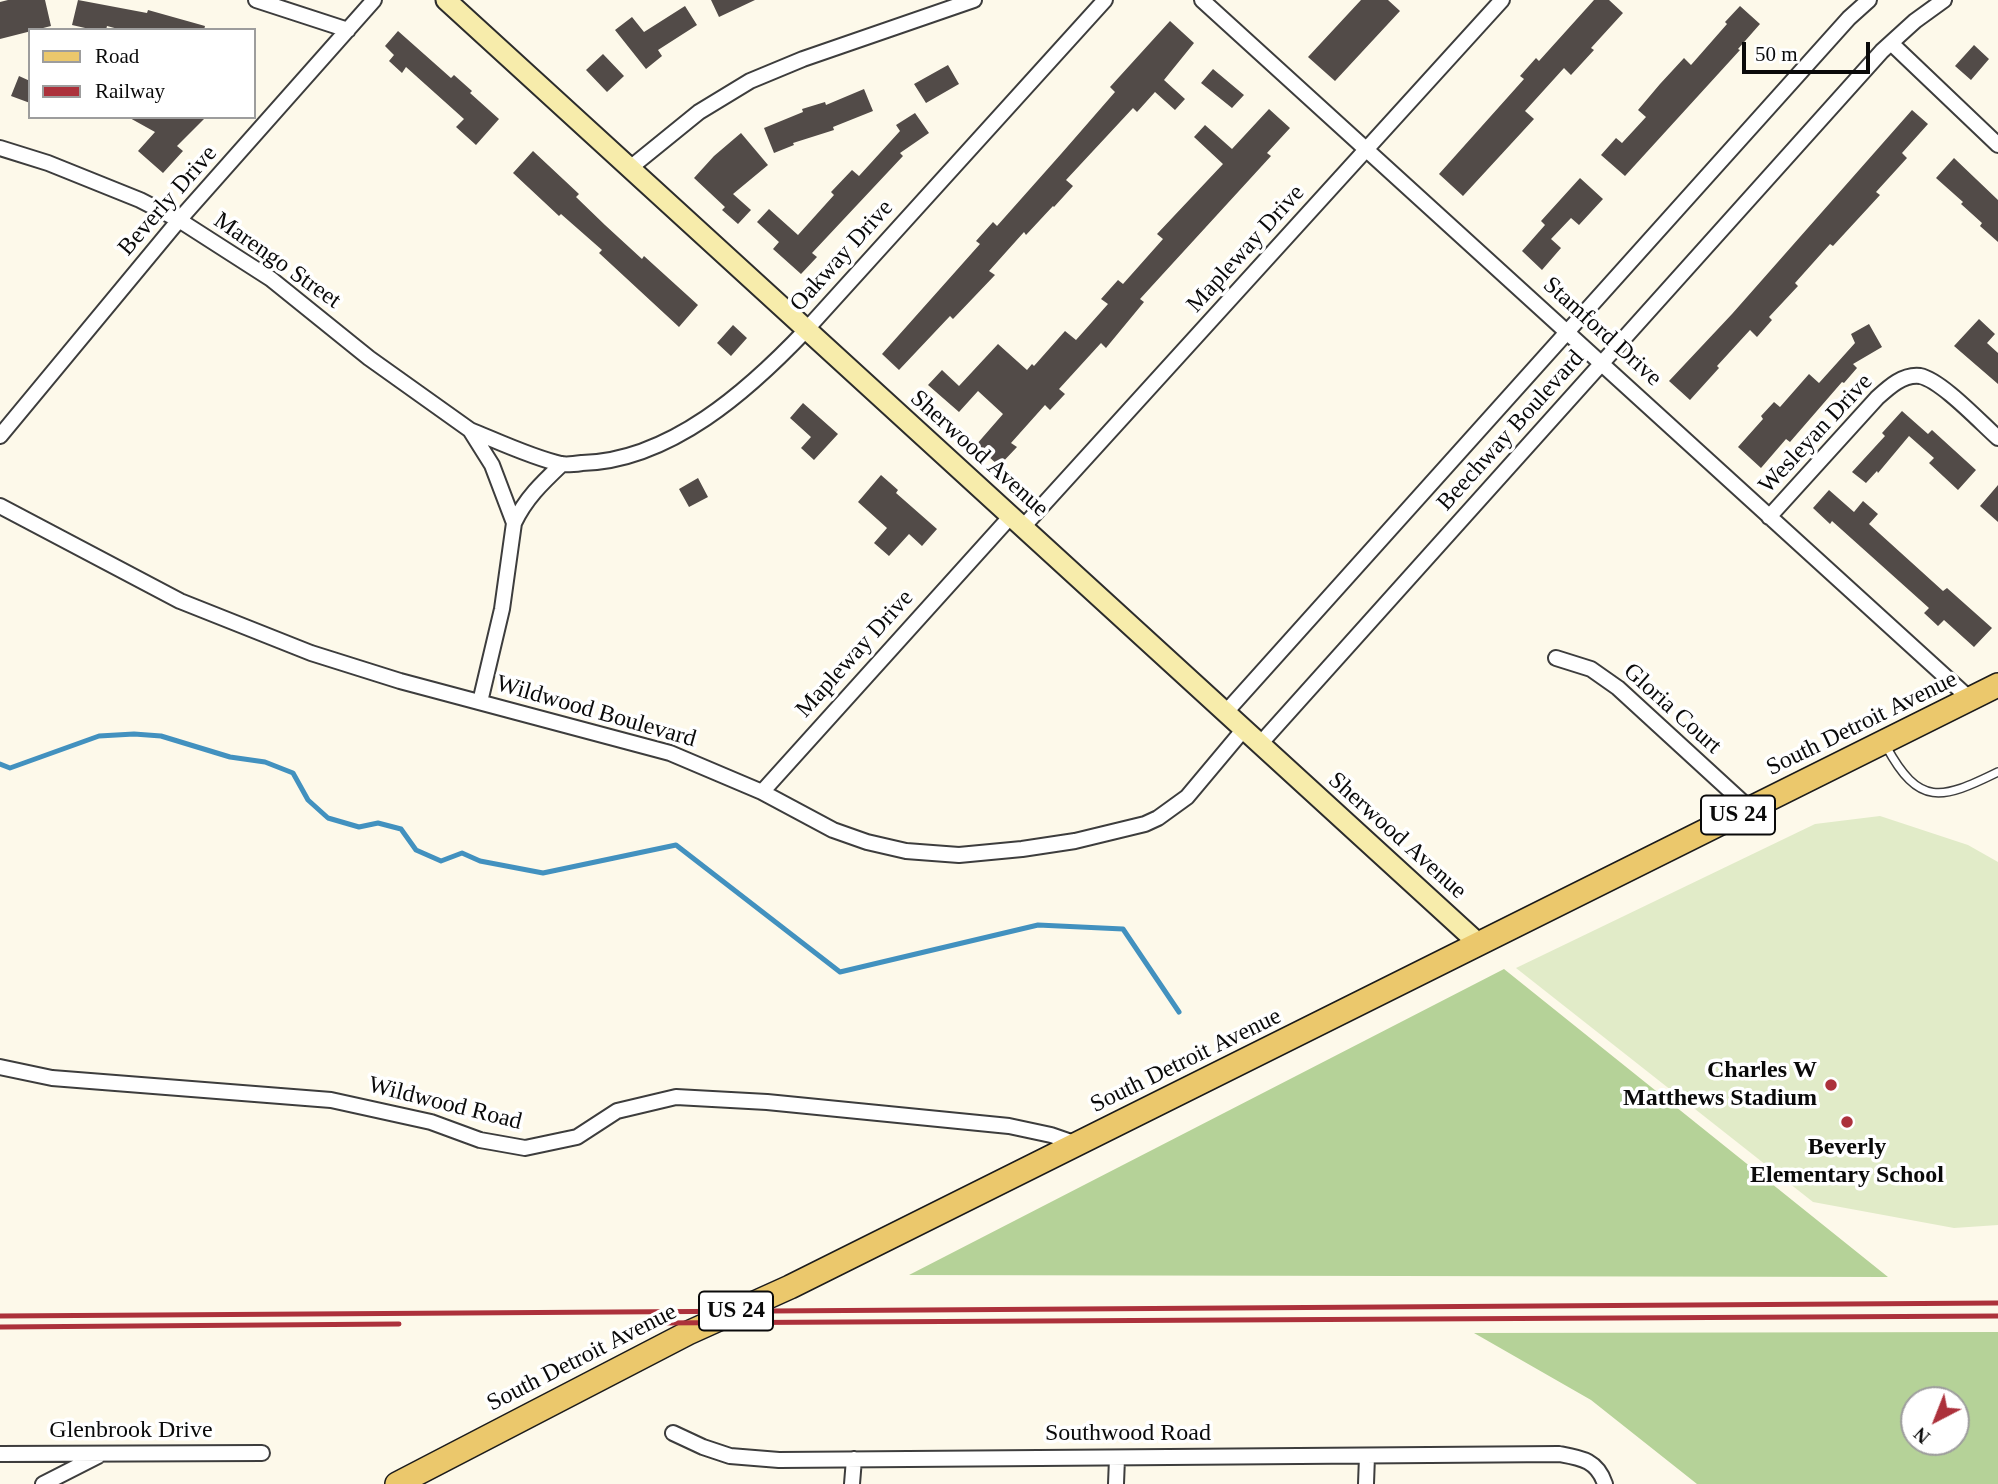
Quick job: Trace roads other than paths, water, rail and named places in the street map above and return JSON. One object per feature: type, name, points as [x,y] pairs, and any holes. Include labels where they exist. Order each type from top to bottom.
[{"type":"main road","name":"South Detroit Avenue","points":[[397,1484],[688,1333],[790,1287],[1998,685]]},
{"type":"street","points":[[256,0],[348,30]]},
{"type":"street","name":"Beverly Drive","points":[[0,436],[179,220],[374,0]]},
{"type":"street","name":"Sherwood Avenue","points":[[446,0],[1478,943]]},
{"type":"street","points":[[630,168],[699,112],[750,81],[803,59],[974,0]]},
{"type":"street","name":"Oakway Drive","points":[[562,464],[614,460],[679,434],[722,407],[750,385],[807,330],[1105,0]]},
{"type":"street","name":"Stamford Drive","points":[[1202,0],[1970,699]]},
{"type":"street","name":"Mapleway Drive","points":[[762,792],[1367,150],[1502,0]]},
{"type":"street","name":"Beechway Boulevard","points":[[1226,712],[1849,18],[1869,0]]},
{"type":"street","name":"Beechway Boulevard","points":[[1259,744],[1891,43],[1944,0]]},
{"type":"street","points":[[1891,43],[1998,145]]},
{"type":"street","name":"Marengo Street","points":[[0,148],[48,163],[140,200],[179,220],[271,279],[369,358],[470,430],[562,464],[524,503],[514,523],[502,609],[480,702]]},
{"type":"street","name":"Wesleyan Drive","points":[[1769,517],[1877,398],[1904,378],[1922,376],[1937,385],[1998,438]]},
{"type":"street","name":"Marengo Street","points":[[470,430],[492,465],[514,523]]},
{"type":"street","name":"Wildwood Boulevard","points":[[0,506],[180,601],[311,653],[400,681],[670,753],[762,792],[833,830],[893,848],[959,855],[1022,849],[1087,838],[1144,824],[1158,818],[1187,797],[1244,729]]},
{"type":"street","name":"Gloria Court","points":[[1556,658],[1591,669],[1618,688],[1750,809]]},
{"type":"street","name":"Wildwood Road","points":[[0,1067],[52,1078],[331,1100],[430,1122],[480,1140],[525,1148],[577,1137],[617,1111],[676,1097],[767,1102],[1009,1126],[1077,1144]]},
{"type":"street","name":"Southwood Road","points":[[673,1433],[703,1447],[730,1455],[779,1460],[1559,1454],[1587,1459],[1603,1476],[1605,1484]]},
{"type":"street","points":[[43,1484],[102,1453]]},
{"type":"street","name":"Glenbrook Drive","points":[[0,1454],[262,1453]]},
{"type":"street","points":[[1366,1484],[1367,1456]]},
{"type":"street","points":[[1116,1484],[1117,1458]]},
{"type":"street","points":[[852,1484],[854,1460]]},
{"type":"lane","points":[[1884,742],[1901,773],[1922,790],[1942,793],[1962,790],[1998,772]]},
{"type":"waterway","points":[[0,764],[10,768],[99,736],[161,736],[230,757],[265,762],[293,773],[308,800],[328,818],[359,827],[378,823],[401,829],[416,850],[441,861],[462,853],[480,861],[543,873],[676,845],[840,972],[1038,925],[1123,929],[1179,1012]]},
{"type":"railway","points":[[0,1316],[1998,1303]]},
{"type":"railway","points":[[654,1323],[1998,1316]]},
{"type":"railway","points":[[0,1327],[399,1324]]},
{"type":"place","name":"Charles W Matthews Stadium","points":[[1831,1085]]},
{"type":"place","name":"Beverly Elementary School","points":[[1847,1122]]}]
